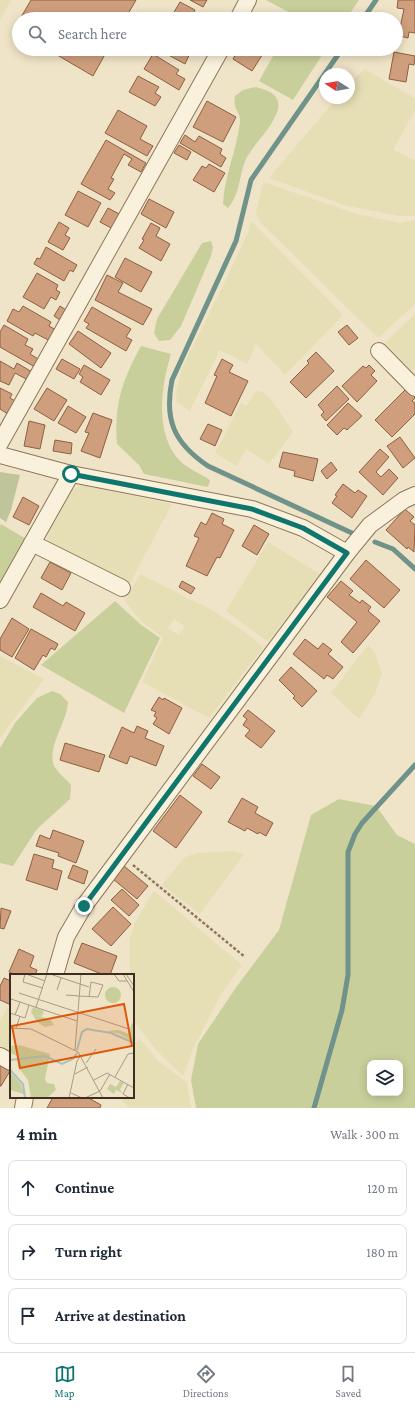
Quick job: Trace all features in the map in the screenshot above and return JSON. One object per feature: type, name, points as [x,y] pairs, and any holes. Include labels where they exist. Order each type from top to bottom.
[{"type":"street","points":[[242,12],[248,0]]},
{"type":"street","points":[[0,443],[217,56]]},
{"type":"street","points":[[379,350],[415,388]]},
{"type":"street","points":[[0,455],[71,474],[252,509],[303,528],[347,553]]},
{"type":"street","points":[[0,600],[71,474]]},
{"type":"street","points":[[55,974],[66,937],[84,906],[347,553],[370,525],[411,502]]},
{"type":"street","points":[[32,543],[122,588]]},
{"type":"street","points":[[0,1056],[10,1061]]},
{"type":"street","points":[[23,1108],[25,1098]]},
{"type":"path","points":[[122,856],[244,957]]},
{"type":"shaded area","points":[[0,0],[11,0],[0,20]]},
{"type":"shaded area","points":[[364,69],[415,98],[415,110],[393,150],[415,160],[415,216],[400,216],[347,206],[269,178],[332,104],[355,104],[355,79]]},
{"type":"shaded area","points":[[263,182],[357,214],[399,223],[415,220],[415,304],[378,338],[261,223],[256,214]]},
{"type":"shaded area","points":[[251,221],[343,315],[285,375],[256,344],[247,364],[220,350],[190,411],[177,402],[176,393],[182,368],[225,282],[248,232]]},
{"type":"shaded area","points":[[415,314],[415,368],[412,371],[385,343]]},
{"type":"shaded area","points":[[256,391],[263,392],[276,406],[293,432],[269,464],[246,449],[236,466],[215,453],[241,403],[246,406]]},
{"type":"shaded area","points":[[82,485],[172,504],[130,583],[50,544],[47,534],[70,491]]},
{"type":"shaded area","points":[[268,542],[320,574],[268,642],[226,611]]},
{"type":"shaded area","points":[[140,574],[214,611],[250,636],[263,648],[209,718],[142,682],[163,637],[142,622],[125,601]],"holes":[[[174,619],[185,626],[179,635],[168,628]]]},
{"type":"shaded area","points":[[368,645],[375,653],[382,674],[375,693],[359,719],[331,693]]},
{"type":"shaded area","points":[[0,656],[44,679],[0,738]]},
{"type":"shaded area","points":[[233,851],[244,854],[200,914],[162,885],[185,857],[197,853]]},
{"type":"shaded area","points":[[154,891],[242,965],[221,994],[193,1049],[183,1076],[158,1052],[134,1021],[134,974],[128,974],[130,971],[130,938],[135,922]]},
{"type":"shaded area","points":[[7,1008],[10,1010],[10,1055],[0,1050],[0,1021]]},
{"type":"shaded area","points":[[140,1039],[159,1062],[187,1082],[191,1108],[130,1108],[119,1098],[134,1098],[134,1044]]},
{"type":"green space","points":[[266,0],[359,0],[351,12],[288,12]]},
{"type":"green space","points":[[273,56],[321,56],[293,100],[259,81]]},
{"type":"green space","points":[[255,87],[270,92],[277,100],[278,109],[267,130],[251,150],[246,159],[235,197],[228,208],[223,204],[224,194],[240,122],[234,101],[235,96],[243,90]]},
{"type":"green space","points":[[211,241],[213,247],[211,256],[181,326],[170,340],[159,341],[154,333],[157,319],[202,243]]},
{"type":"green space","points":[[141,346],[171,354],[167,367],[163,395],[163,424],[172,451],[181,462],[210,480],[208,487],[144,474],[139,465],[117,444],[116,430],[118,405],[124,382]]},
{"type":"green space","points":[[0,472],[20,475],[11,510],[6,522],[0,518]]},
{"type":"green space","points":[[1,524],[26,539],[0,585],[0,526]]},
{"type":"green space","points":[[115,601],[140,624],[160,638],[124,713],[41,665]]},
{"type":"green space","points":[[52,691],[60,694],[68,702],[67,710],[55,742],[53,758],[55,768],[71,785],[70,799],[37,829],[13,866],[0,863],[0,748],[15,723],[37,698]]},
{"type":"green space","points":[[339,799],[376,806],[397,835],[415,844],[415,1108],[196,1108],[191,1080],[198,1044],[237,986],[279,930],[311,815]]},
{"type":"building","points":[[31,0],[136,0],[129,12],[24,12]]},
{"type":"building","points":[[190,0],[207,0],[203,7]]},
{"type":"building","points":[[398,0],[415,0],[415,33],[409,32],[408,38],[403,37],[404,9],[397,8]]},
{"type":"building","points":[[180,2],[195,10],[194,12],[174,12]]},
{"type":"building","points":[[403,54],[415,56],[414,65],[409,64],[406,82],[389,79],[393,56],[403,56]]},
{"type":"building","points":[[59,56],[104,56],[93,76]]},
{"type":"building","points":[[152,56],[156,56],[179,70],[176,74],[185,79],[179,90],[144,69]]},
{"type":"building","points":[[170,56],[189,56],[185,64]]},
{"type":"building","points":[[235,56],[262,56],[252,71],[233,59]]},
{"type":"building","points":[[138,76],[159,87],[155,93],[161,97],[155,106],[129,92]]},
{"type":"building","points":[[207,101],[236,117],[223,142],[193,127]]},
{"type":"building","points":[[118,110],[147,126],[140,139],[153,146],[147,156],[105,133]]},
{"type":"building","points":[[185,135],[195,142],[199,136],[222,149],[220,154],[226,158],[221,167],[180,143]]},
{"type":"building","points":[[106,140],[146,163],[141,172],[128,165],[132,159],[124,154],[111,178],[114,179],[108,189],[115,193],[110,200],[81,184]]},
{"type":"building","points":[[179,145],[191,152],[187,160],[174,153]]},
{"type":"building","points":[[209,164],[225,173],[214,192],[193,180],[202,166],[206,168]]},
{"type":"building","points":[[78,191],[101,203],[88,227],[65,215]]},
{"type":"building","points":[[149,199],[174,212],[166,228],[141,214]]},
{"type":"building","points":[[108,208],[121,215],[113,229],[100,222]]},
{"type":"building","points":[[59,222],[69,228],[65,235],[70,238],[63,250],[48,242]]},
{"type":"building","points":[[151,223],[160,228],[156,236],[170,244],[161,261],[139,248]]},
{"type":"building","points":[[46,247],[77,265],[73,272],[70,270],[64,281],[34,264],[37,258],[40,259]]},
{"type":"building","points":[[125,258],[152,272],[141,292],[115,277]]},
{"type":"building","points":[[37,273],[58,285],[56,290],[60,292],[56,300],[51,297],[44,309],[23,297]]},
{"type":"building","points":[[107,275],[123,283],[118,292],[152,309],[143,325],[95,300]]},
{"type":"building","points":[[23,306],[51,322],[49,326],[56,330],[50,341],[35,333],[33,336],[7,321],[13,309],[19,312]]},
{"type":"building","points":[[60,306],[66,310],[60,320],[54,316]]},
{"type":"building","points":[[92,307],[131,329],[126,337],[132,340],[126,351],[86,328],[89,324],[84,321]]},
{"type":"building","points":[[4,325],[28,339],[25,345],[33,349],[30,354],[40,360],[35,367],[0,347],[0,332]]},
{"type":"building","points":[[347,325],[358,338],[349,345],[338,332]]},
{"type":"building","points":[[78,331],[111,353],[101,368],[69,344]]},
{"type":"building","points":[[316,352],[334,371],[306,398],[290,382],[309,363],[307,361]]},
{"type":"building","points":[[62,359],[80,369],[74,379],[56,369]]},
{"type":"building","points":[[222,359],[233,365],[229,372],[248,381],[231,416],[205,403],[217,376],[214,375]]},
{"type":"building","points":[[0,361],[14,369],[17,363],[32,372],[28,380],[15,373],[9,385],[0,381]]},
{"type":"building","points":[[84,365],[110,380],[101,395],[80,382],[83,377],[79,374]]},
{"type":"building","points":[[369,365],[375,371],[371,375],[377,381],[357,402],[342,386],[363,366],[366,368]]},
{"type":"building","points":[[337,386],[349,399],[326,421],[321,415],[324,412],[318,405]]},
{"type":"building","points":[[0,388],[12,394],[10,398],[15,401],[8,414],[0,409]]},
{"type":"building","points":[[47,388],[67,400],[54,421],[34,409]]},
{"type":"building","points":[[406,389],[415,398],[412,401],[415,403],[415,414],[392,437],[375,420]]},
{"type":"building","points":[[348,403],[362,416],[347,430],[344,428],[337,435],[327,425]]},
{"type":"building","points":[[68,406],[86,417],[76,433],[58,423]]},
{"type":"building","points":[[93,413],[112,420],[100,458],[81,451],[89,433],[85,432]]},
{"type":"building","points":[[29,421],[45,425],[40,449],[24,446]]},
{"type":"building","points":[[208,424],[222,430],[215,446],[200,439]]},
{"type":"building","points":[[400,437],[415,458],[403,468],[387,446]]},
{"type":"building","points":[[55,440],[72,443],[71,454],[53,451]]},
{"type":"building","points":[[380,449],[389,457],[376,472],[381,477],[389,469],[398,478],[383,495],[359,472]]},
{"type":"building","points":[[283,452],[318,459],[313,481],[294,476],[295,471],[279,467]]},
{"type":"building","points":[[331,462],[337,470],[327,479],[321,471]]},
{"type":"building","points":[[343,484],[355,493],[358,490],[367,496],[352,518],[332,503],[337,496],[335,495]]},
{"type":"building","points":[[23,497],[39,506],[29,525],[13,517]]},
{"type":"building","points":[[405,509],[414,517],[410,521],[415,525],[414,552],[408,547],[407,549],[386,530]]},
{"type":"building","points":[[212,513],[224,519],[222,524],[234,530],[220,558],[217,557],[207,576],[186,566],[199,538],[194,536],[201,522],[206,525]]},
{"type":"building","points":[[254,525],[269,534],[257,555],[242,546]]},
{"type":"building","points":[[366,560],[400,590],[384,608],[350,579]]},
{"type":"building","points":[[50,562],[71,573],[62,590],[41,578]]},
{"type":"building","points":[[182,581],[195,588],[191,594],[179,587]]},
{"type":"building","points":[[341,581],[353,591],[349,595],[360,603],[362,600],[371,607],[368,611],[380,621],[353,653],[341,642],[357,622],[327,597]]},
{"type":"building","points":[[41,593],[63,606],[66,602],[85,613],[75,631],[33,607]]},
{"type":"building","points":[[12,618],[29,629],[12,657],[0,650],[0,639]]},
{"type":"building","points":[[31,629],[58,644],[55,650],[51,648],[46,657],[43,655],[34,670],[15,658]]},
{"type":"building","points":[[305,639],[318,649],[323,643],[332,650],[328,654],[343,667],[333,679],[327,675],[324,679],[293,654]]},
{"type":"building","points":[[291,667],[317,691],[302,707],[293,698],[295,696],[279,680]]},
{"type":"building","points":[[159,697],[163,700],[164,698],[182,708],[169,734],[153,724],[157,718],[154,716],[156,712],[151,710]]},
{"type":"building","points":[[248,710],[275,731],[261,748],[245,736],[250,730],[243,725],[247,719],[243,716]]},
{"type":"building","points":[[137,726],[148,731],[145,738],[164,746],[156,766],[130,756],[127,764],[109,757],[122,727],[134,733]]},
{"type":"building","points":[[65,743],[105,755],[99,772],[60,760]]},
{"type":"building","points":[[202,764],[220,777],[211,789],[193,776]]},
{"type":"building","points":[[180,795],[202,812],[176,848],[153,831]]},
{"type":"building","points":[[242,798],[258,807],[255,813],[273,823],[266,836],[259,832],[258,834],[247,828],[245,831],[228,822]]},
{"type":"building","points":[[53,830],[84,841],[76,863],[58,856],[59,853],[36,846],[40,835],[50,839]]},
{"type":"building","points":[[34,854],[54,860],[52,868],[62,871],[57,890],[26,880]]},
{"type":"building","points":[[73,865],[88,871],[84,884],[68,878]]},
{"type":"building","points":[[124,866],[148,886],[137,899],[113,879]]},
{"type":"building","points":[[122,889],[139,905],[129,916],[111,900]]},
{"type":"building","points":[[113,907],[131,924],[111,946],[92,929]]},
{"type":"building","points":[[1,908],[11,911],[4,929],[0,928]]},
{"type":"building","points":[[82,943],[117,956],[110,974],[102,974],[74,963]]},
{"type":"building","points":[[19,949],[34,956],[30,967],[37,970],[35,974],[14,974],[9,972]]},
{"type":"building","points":[[4,978],[10,981],[10,1005],[0,1000],[0,986]]},
{"type":"building","points":[[0,1065],[10,1071],[1,1086],[0,1086]]},
{"type":"building","points":[[52,1098],[89,1098],[101,1105],[100,1108],[47,1108]]},
{"type":"waterway","points":[[368,12],[376,0]]},
{"type":"waterway","points":[[337,56],[251,180],[236,241],[172,380],[169,407],[174,429],[180,439],[196,457],[208,466],[354,534]]},
{"type":"waterway","points":[[375,542],[393,549],[415,569]]},
{"type":"waterway","points":[[314,1108],[342,1010],[348,975],[348,852],[355,834],[362,823],[415,765]]},
{"type":"route","points":[[71,474],[252,509],[303,528],[347,553],[84,906]]}]
